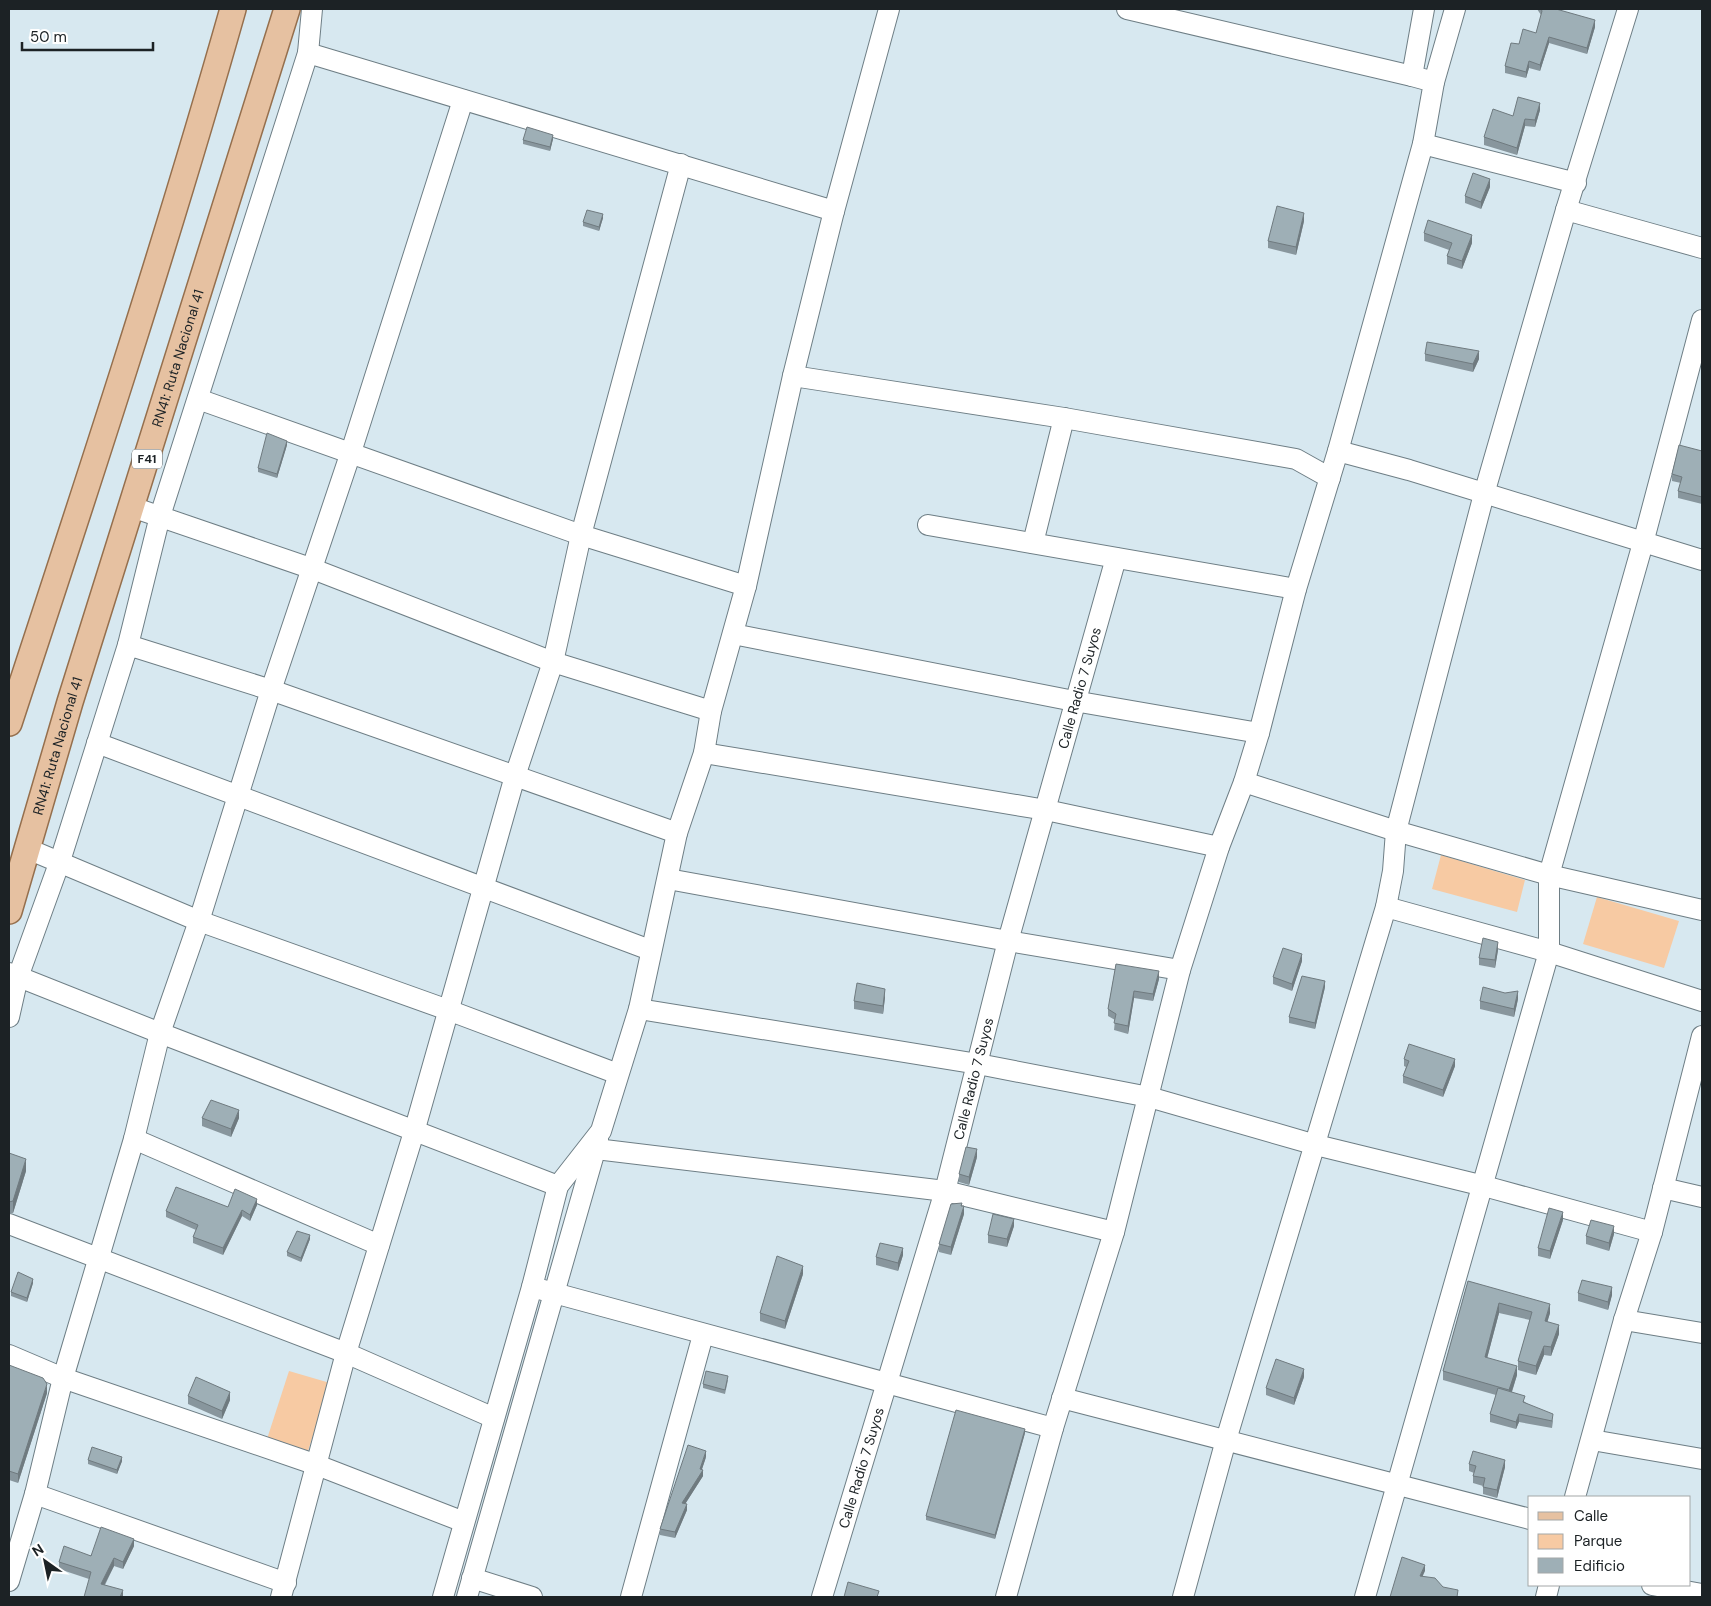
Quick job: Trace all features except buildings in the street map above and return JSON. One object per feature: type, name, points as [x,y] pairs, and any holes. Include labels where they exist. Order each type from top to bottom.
[{"type":"main road","points":[[9,723],[184,176],[233,9]]},
{"type":"main road","name":"RN41: Ruta Nacional 41","points":[[9,911],[70,702],[288,9]]},
{"type":"street","points":[[9,1017],[14,975],[60,861],[128,645],[160,516],[308,53],[312,9]]},
{"type":"street","points":[[532,1597],[469,1588],[556,1293],[598,1140],[639,1009],[650,950],[668,879],[677,833],[704,753],[711,711],[746,586],[793,376],[834,211],[889,9]]},
{"type":"street","points":[[1127,9],[1194,17],[1434,82]]},
{"type":"street","points":[[1412,76],[1424,9]]},
{"type":"street","points":[[1006,1597],[1053,1428],[1114,1232],[1180,970],[1219,848],[1244,782],[1259,733],[1296,589],[1338,451],[1422,144],[1434,82],[1455,9]]},
{"type":"street","points":[[1183,1597],[1226,1440],[1386,907],[1393,871],[1396,831],[1484,494],[1566,210],[1576,183],[1628,9]]},
{"type":"street","points":[[308,53],[834,211]]},
{"type":"street","points":[[9,1582],[35,1494],[63,1378],[134,1139],[160,1034],[199,921],[271,690],[313,569],[463,100]]},
{"type":"street","points":[[1422,144],[1576,183]]},
{"type":"street","points":[[35,1494],[283,1590],[346,1353],[414,1132],[515,776],[554,662],[581,535],[681,164]]},
{"type":"street","points":[[1566,210],[1702,248]]},
{"type":"street","points":[[1365,1597],[1484,1186],[1549,952],[1549,875],[1643,543],[1702,320]]},
{"type":"street","points":[[793,376],[1064,418],[1296,460],[1330,478]]},
{"type":"street","points":[[198,399],[581,535],[746,586]]},
{"type":"street","points":[[1033,543],[1064,418]]},
{"type":"street","points":[[1338,451],[1702,560]]},
{"type":"street","points":[[132,507],[313,569],[554,662],[711,711]]},
{"type":"street","points":[[928,525],[1296,589]]},
{"type":"street","name":"Calle Radio 7 Suyos","points":[[822,1597],[944,1191],[1008,941],[1046,810],[1074,701],[1116,558]]},
{"type":"street","points":[[733,634],[1074,701],[1259,733]]},
{"type":"street","points":[[128,645],[271,690],[677,833]]},
{"type":"street","points":[[97,744],[650,950]]},
{"type":"street","points":[[704,753],[1046,810],[1219,848]]},
{"type":"street","points":[[1244,782],[1396,831],[1549,875],[1702,910]]},
{"type":"street","points":[[28,849],[199,921],[448,1010],[618,1074]]},
{"type":"street","points":[[668,879],[1008,941],[1180,970]]},
{"type":"street","points":[[1386,907],[1549,952],[1702,1002]]},
{"type":"street","points":[[14,975],[160,1034],[558,1186]]},
{"type":"street","points":[[639,1009],[978,1064],[1149,1097],[1316,1145],[1484,1186],[1652,1232]]},
{"type":"street","points":[[1575,1496],[1624,1320],[1652,1232],[1702,1036]]},
{"type":"street","points":[[134,1139],[379,1244]]},
{"type":"street","points":[[598,1140],[944,1191],[1114,1232]]},
{"type":"street","points":[[443,1597],[532,1287],[558,1186],[598,1140]]},
{"type":"street","points":[[1663,1188],[1702,1196]]},
{"type":"street","points":[[9,1224],[98,1260],[346,1353],[494,1418]]},
{"type":"street","points":[[532,1287],[1053,1428]]},
{"type":"street","points":[[1624,1320],[1702,1333]]},
{"type":"street","points":[[631,1597],[703,1334]]},
{"type":"street","points":[[9,1355],[63,1378],[317,1465],[464,1522]]},
{"type":"street","points":[[1062,1398],[1528,1518]]},
{"type":"street","points":[[1592,1440],[1702,1459]]},
{"type":"street","points":[[1656,1586],[1690,1594]]},
{"type":"green space","points":[[1441,855],[1525,880],[1517,912],[1432,889]]},
{"type":"green space","points":[[1597,897],[1679,921],[1664,968],[1583,944]]},
{"type":"green space","points":[[289,1371],[330,1383],[308,1451],[267,1439]]}]
